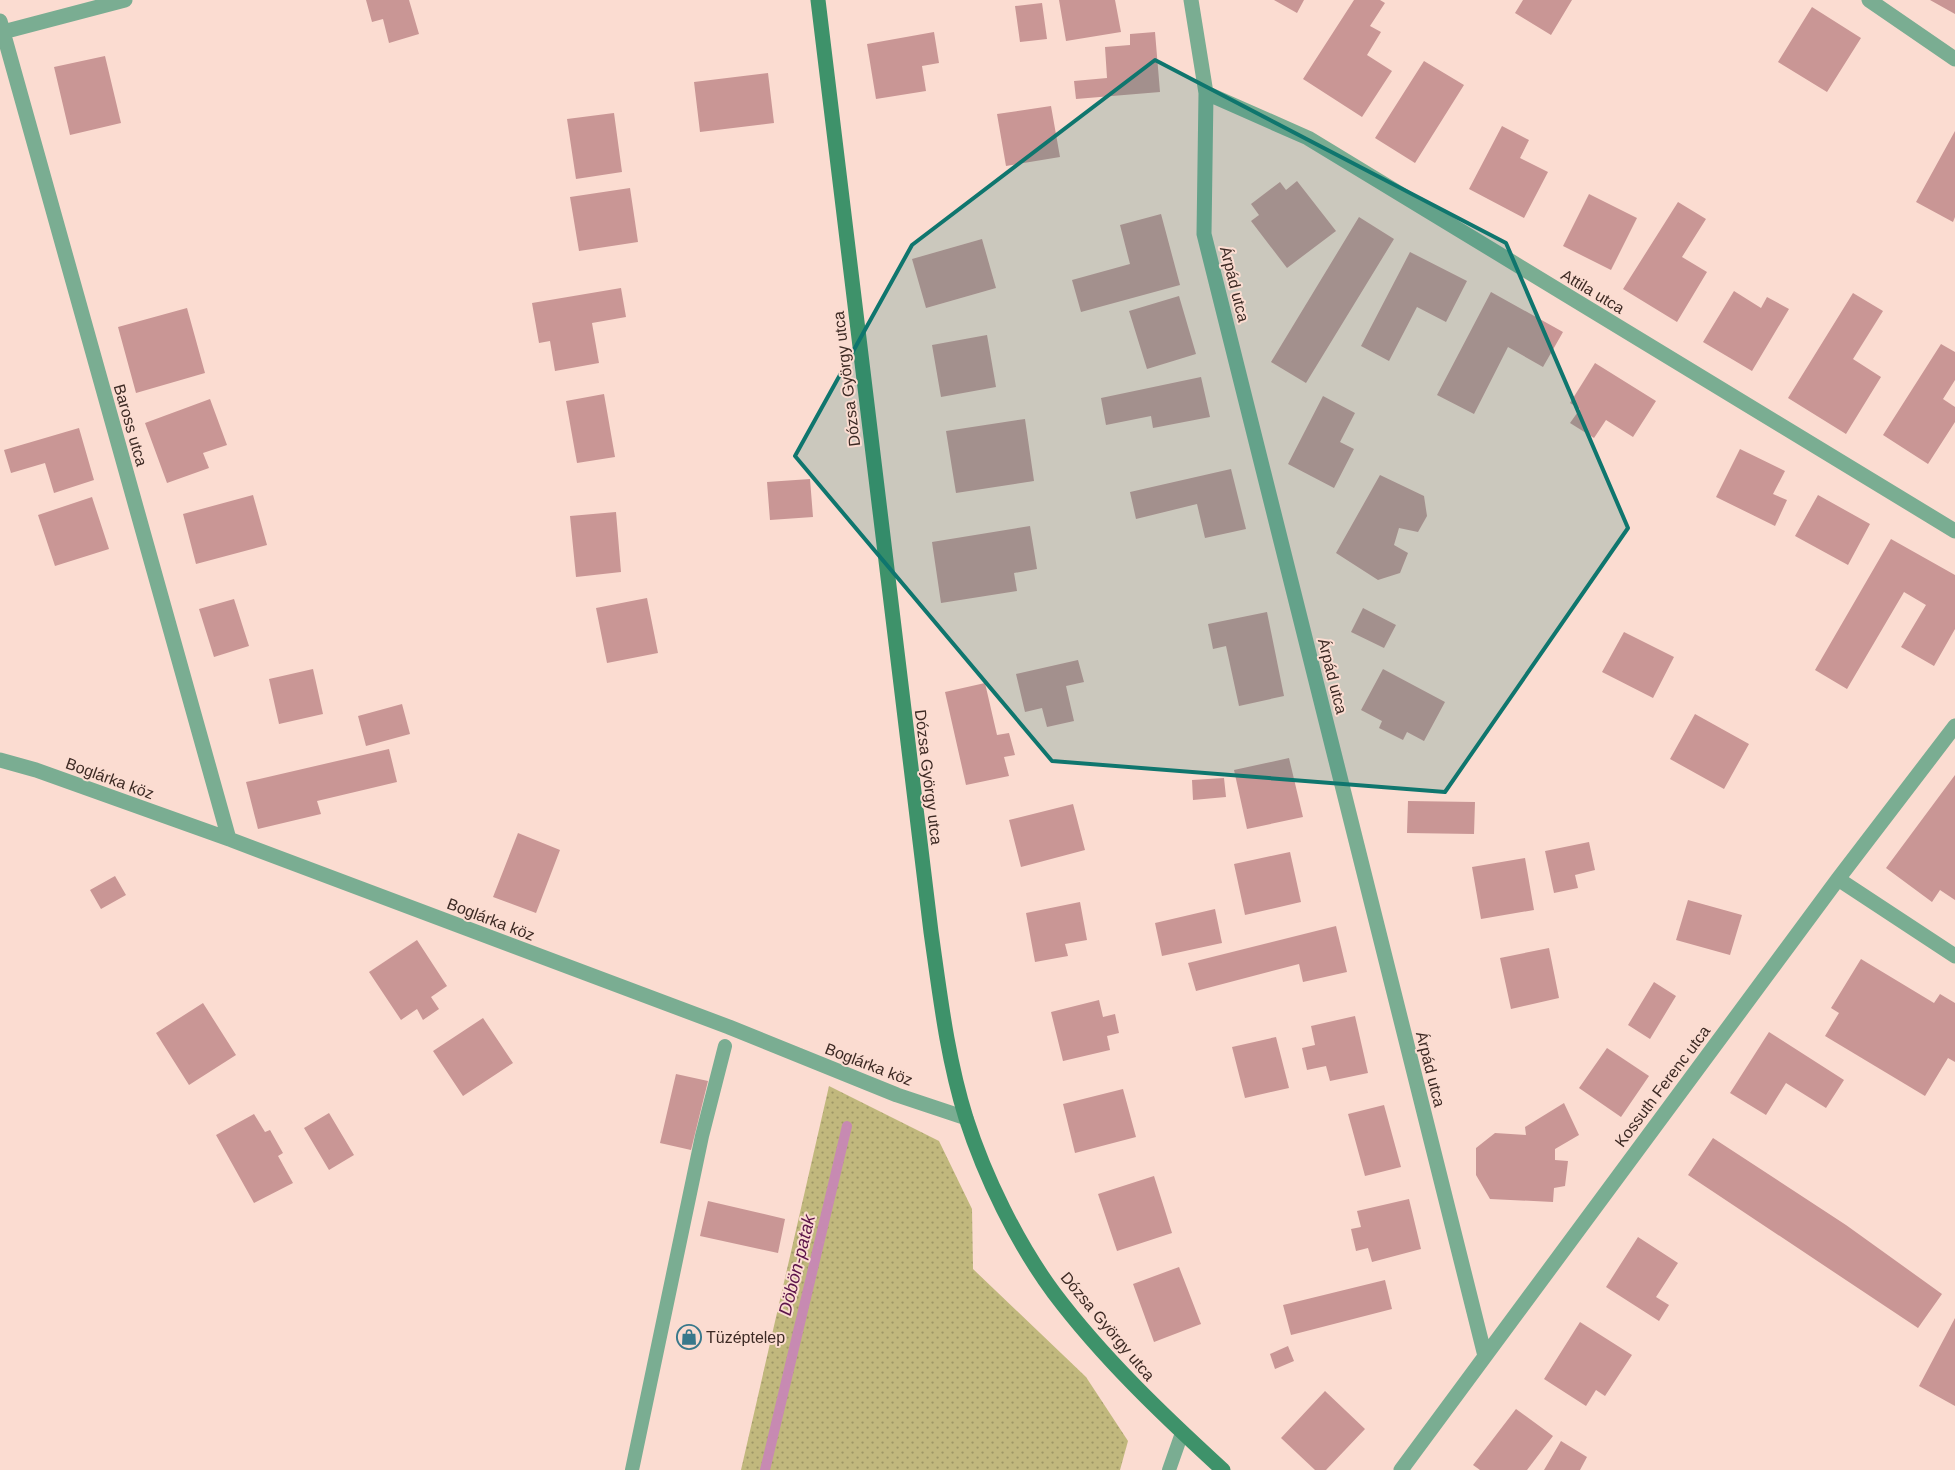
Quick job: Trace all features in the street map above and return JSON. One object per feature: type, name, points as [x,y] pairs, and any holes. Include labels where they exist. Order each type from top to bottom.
[{"type":"main road","name":"Dózsa György utca","points":[[818,0],[931,932],[948,1047],[966,1118],[988,1177],[1017,1234],[1054,1292],[1128,1380],[1223,1470]]},
{"type":"street","points":[[1,26],[125,0]]},
{"type":"street","name":"Árpád utca","points":[[1191,0],[1206,93],[1204,234],[1485,1356]]},
{"type":"street","points":[[1869,0],[1955,59]]},
{"type":"street","name":"Baross utca","points":[[1,26],[229,839]]},
{"type":"street","name":"Attila utca","points":[[1206,93],[1308,138],[1955,531]]},
{"type":"street","name":"Kossuth Ferenc utca","points":[[1401,1470],[1838,879],[1955,726]]},
{"type":"street","name":"Boglárka köz","points":[[0,760],[36,770],[229,839],[729,1027],[897,1095],[966,1118]]},
{"type":"street","points":[[1838,879],[1955,956]]},
{"type":"lane","points":[[632,1470],[702,1136],[726,1046]]},
{"type":"lane","points":[[1169,1470],[1182,1433]]},
{"type":"highlighted area","points":[[1155,60],[1506,243],[1628,528],[1445,792],[1052,761],[795,456],[912,245]]},
{"type":"shaded area","points":[[829,1086],[939,1141],[972,1209],[973,1269],[1086,1377],[1128,1441],[1120,1470],[741,1470]]},
{"type":"building","points":[[366,0],[409,0],[419,34],[389,43],[383,19],[372,22]]},
{"type":"building","points":[[1059,0],[1115,0],[1121,32],[1066,41]]},
{"type":"building","points":[[1274,0],[1304,0],[1297,13]]},
{"type":"building","points":[[1354,0],[1380,0],[1385,3],[1370,26],[1381,32],[1367,55],[1392,71],[1362,117],[1303,79]]},
{"type":"building","points":[[1523,0],[1572,0],[1551,35],[1515,13]]},
{"type":"building","points":[[1930,0],[1955,0],[1955,14]]},
{"type":"building","points":[[1042,3],[1047,39],[1020,42],[1015,6]]},
{"type":"building","points":[[1812,7],[1861,38],[1827,92],[1778,62]]},
{"type":"building","points":[[934,32],[939,63],[922,66],[926,91],[876,99],[867,44]]},
{"type":"building","points":[[1155,32],[1160,92],[1076,99],[1074,81],[1107,78],[1105,47],[1130,45],[1130,34]]},
{"type":"building","points":[[105,56],[121,123],[70,135],[54,67]]},
{"type":"building","points":[[1424,61],[1464,85],[1415,163],[1375,138]]},
{"type":"building","points":[[768,73],[774,123],[700,132],[694,82]]},
{"type":"building","points":[[1051,106],[1060,157],[1006,166],[997,114]]},
{"type":"building","points":[[614,113],[622,172],[576,179],[567,119]]},
{"type":"building","points":[[1502,126],[1529,140],[1520,158],[1548,172],[1524,218],[1469,189]]},
{"type":"building","points":[[1955,131],[1955,217],[1953,222],[1916,202]]},
{"type":"building","points":[[1297,181],[1336,231],[1287,268],[1251,221],[1259,215],[1251,204],[1280,182],[1286,190]]},
{"type":"building","points":[[630,188],[638,242],[579,251],[570,197]]},
{"type":"building","points":[[1589,194],[1637,218],[1611,270],[1563,246]]},
{"type":"building","points":[[1678,202],[1706,219],[1682,257],[1707,272],[1677,322],[1623,289]]},
{"type":"building","points":[[1161,214],[1180,285],[1081,312],[1072,280],[1130,264],[1120,225]]},
{"type":"building","points":[[1359,217],[1394,239],[1306,383],[1271,362]]},
{"type":"building","points":[[982,239],[996,288],[926,308],[912,259]]},
{"type":"building","points":[[1410,252],[1467,281],[1446,322],[1417,307],[1389,361],[1361,346]]},
{"type":"building","points":[[621,288],[626,317],[592,323],[599,363],[555,371],[550,341],[539,343],[532,303]]},
{"type":"building","points":[[1734,291],[1761,308],[1767,297],[1789,309],[1752,371],[1703,342]]},
{"type":"building","points":[[1491,292],[1563,332],[1543,367],[1508,347],[1474,414],[1437,395]]},
{"type":"building","points":[[1853,293],[1883,311],[1853,359],[1881,377],[1846,434],[1788,398]]},
{"type":"building","points":[[1179,296],[1196,354],[1147,369],[1129,311]]},
{"type":"building","points":[[187,308],[205,373],[136,393],[118,327]]},
{"type":"building","points":[[987,335],[996,387],[941,397],[932,345]]},
{"type":"building","points":[[1941,344],[1955,352],[1955,380],[1943,399],[1955,407],[1955,422],[1928,464],[1883,435]]},
{"type":"building","points":[[1595,363],[1656,401],[1633,437],[1606,420],[1594,438],[1570,423],[1580,409],[1570,403]]},
{"type":"building","points":[[1201,377],[1210,417],[1153,428],[1151,416],[1106,425],[1101,398]]},
{"type":"building","points":[[604,394],[615,457],[577,463],[566,401]]},
{"type":"building","points":[[1323,396],[1355,413],[1340,442],[1354,449],[1334,488],[1288,464]]},
{"type":"building","points":[[210,399],[227,445],[203,453],[209,468],[167,483],[145,423]]},
{"type":"building","points":[[1025,419],[1034,481],[956,493],[946,431]]},
{"type":"building","points":[[79,428],[94,480],[54,493],[45,463],[11,473],[4,450]]},
{"type":"building","points":[[1740,449],[1785,471],[1773,494],[1787,500],[1775,526],[1716,497]]},
{"type":"building","points":[[1231,469],[1246,529],[1205,538],[1197,504],[1136,519],[1130,492]]},
{"type":"building","points":[[1380,475],[1424,496],[1427,516],[1418,532],[1399,528],[1394,545],[1408,553],[1400,573],[1378,580],[1336,553]]},
{"type":"building","points":[[810,479],[813,517],[770,520],[767,482]]},
{"type":"building","points":[[253,495],[267,545],[196,564],[183,514]]},
{"type":"building","points":[[1818,495],[1870,524],[1848,565],[1795,536]]},
{"type":"building","points":[[92,497],[109,549],[55,566],[38,515]]},
{"type":"building","points":[[616,512],[621,572],[576,577],[570,516]]},
{"type":"building","points":[[1030,526],[1037,569],[1014,573],[1017,591],[941,603],[932,542]]},
{"type":"building","points":[[1891,539],[1955,575],[1955,629],[1934,666],[1901,647],[1926,605],[1904,592],[1847,689],[1815,670]]},
{"type":"building","points":[[647,598],[658,653],[607,663],[596,608]]},
{"type":"building","points":[[234,599],[249,646],[214,657],[199,609]]},
{"type":"building","points":[[1363,608],[1396,625],[1384,648],[1351,632]]},
{"type":"building","points":[[1267,612],[1284,696],[1239,706],[1226,646],[1213,649],[1208,624]]},
{"type":"building","points":[[1624,632],[1674,657],[1653,698],[1602,672]]},
{"type":"building","points":[[1078,660],[1084,682],[1066,686],[1074,721],[1047,727],[1042,708],[1025,712],[1016,674]]},
{"type":"building","points":[[313,669],[323,714],[279,724],[269,679]]},
{"type":"building","points":[[1383,669],[1445,702],[1424,741],[1407,732],[1403,740],[1379,728],[1382,721],[1361,710]]},
{"type":"building","points":[[985,683],[997,735],[1009,733],[1015,755],[1004,757],[1009,776],[966,785],[945,692]]},
{"type":"building","points":[[402,704],[410,734],[366,746],[358,716]]},
{"type":"building","points":[[1695,714],[1749,744],[1724,789],[1670,759]]},
{"type":"building","points":[[389,749],[397,782],[317,801],[321,814],[258,829],[246,782]]},
{"type":"building","points":[[1289,758],[1303,817],[1247,829],[1234,770]]},
{"type":"building","points":[[1955,775],[1955,900],[1940,890],[1932,902],[1886,868]]},
{"type":"building","points":[[1224,778],[1226,797],[1193,800],[1192,780]]},
{"type":"building","points":[[1408,801],[1475,802],[1474,834],[1407,833]]},
{"type":"building","points":[[1073,804],[1085,850],[1021,867],[1009,820]]},
{"type":"building","points":[[518,833],[560,850],[536,913],[493,897]]},
{"type":"building","points":[[1589,842],[1595,870],[1575,875],[1578,888],[1554,893],[1545,851]]},
{"type":"building","points":[[1290,852],[1301,902],[1245,915],[1234,864]]},
{"type":"building","points":[[1525,858],[1534,910],[1481,919],[1472,867]]},
{"type":"building","points":[[115,876],[126,895],[101,909],[90,890]]},
{"type":"building","points":[[1688,900],[1742,915],[1730,955],[1676,940]]},
{"type":"building","points":[[1080,902],[1087,940],[1065,944],[1068,956],[1035,962],[1026,913]]},
{"type":"building","points":[[1215,909],[1222,943],[1162,956],[1155,923]]},
{"type":"building","points":[[1336,926],[1347,972],[1303,982],[1299,964],[1196,991],[1188,963]]},
{"type":"building","points":[[417,940],[447,986],[431,997],[439,1009],[423,1020],[417,1009],[401,1020],[369,972]]},
{"type":"building","points":[[1549,948],[1559,998],[1511,1009],[1500,958]]},
{"type":"building","points":[[1861,959],[1934,1003],[1940,994],[1955,1003],[1955,1062],[1948,1058],[1925,1096],[1825,1036],[1839,1013],[1831,1008]]},
{"type":"building","points":[[1654,982],[1676,996],[1650,1039],[1628,1025]]},
{"type":"building","points":[[1099,1000],[1103,1017],[1115,1014],[1119,1033],[1107,1036],[1110,1050],[1063,1061],[1051,1012]]},
{"type":"building","points":[[203,1003],[236,1055],[189,1085],[156,1033]]},
{"type":"building","points":[[1355,1016],[1368,1073],[1330,1081],[1326,1066],[1307,1070],[1302,1048],[1315,1045],[1311,1026]]},
{"type":"building","points":[[483,1018],[513,1063],[463,1096],[433,1051]]},
{"type":"building","points":[[1769,1032],[1844,1080],[1826,1108],[1786,1083],[1766,1115],[1730,1093]]},
{"type":"building","points":[[1276,1037],[1289,1088],[1245,1098],[1232,1047]]},
{"type":"building","points":[[1607,1048],[1649,1076],[1621,1117],[1579,1088]]},
{"type":"building","points":[[676,1074],[708,1081],[691,1150],[660,1143]]},
{"type":"building","points":[[1123,1089],[1136,1137],[1075,1153],[1063,1104]]},
{"type":"building","points":[[1564,1103],[1579,1135],[1555,1149],[1555,1160],[1568,1161],[1565,1186],[1554,1188],[1553,1202],[1490,1199],[1476,1175],[1476,1148],[1495,1133],[1526,1135],[1525,1127]]},
{"type":"building","points":[[1384,1105],[1401,1167],[1365,1176],[1348,1114]]},
{"type":"building","points":[[329,1113],[354,1155],[329,1170],[304,1128]]},
{"type":"building","points":[[254,1114],[265,1132],[270,1130],[283,1153],[278,1156],[293,1183],[254,1203],[216,1135]]},
{"type":"building","points":[[1713,1138],[1846,1225],[1942,1294],[1918,1328],[1688,1175]]},
{"type":"building","points":[[1154,1176],[1172,1233],[1117,1251],[1098,1194]]},
{"type":"building","points":[[1409,1199],[1421,1249],[1372,1262],[1368,1248],[1356,1251],[1351,1229],[1361,1227],[1357,1211]]},
{"type":"building","points":[[708,1201],[785,1219],[778,1253],[700,1236]]},
{"type":"building","points":[[1638,1237],[1678,1263],[1656,1297],[1669,1305],[1659,1321],[1606,1287]]},
{"type":"building","points":[[1179,1267],[1201,1324],[1154,1342],[1133,1284]]},
{"type":"building","points":[[1385,1280],[1392,1309],[1291,1335],[1283,1305]]},
{"type":"building","points":[[1955,1318],[1955,1406],[1919,1386]]},
{"type":"building","points":[[1580,1322],[1632,1355],[1605,1396],[1596,1390],[1586,1406],[1544,1379]]},
{"type":"building","points":[[1288,1346],[1294,1361],[1275,1369],[1270,1354]]},
{"type":"building","points":[[1325,1391],[1365,1429],[1326,1470],[1315,1470],[1281,1438]]},
{"type":"building","points":[[1516,1409],[1553,1436],[1527,1470],[1480,1470],[1473,1465]]},
{"type":"building","points":[[1561,1441],[1587,1457],[1580,1470],[1544,1470]]},
{"type":"waterway","name":"Döbön-patak","points":[[765,1470],[847,1126]]},
{"type":"place","name":"Tüzéptelep","points":[[689,1337]]}]
